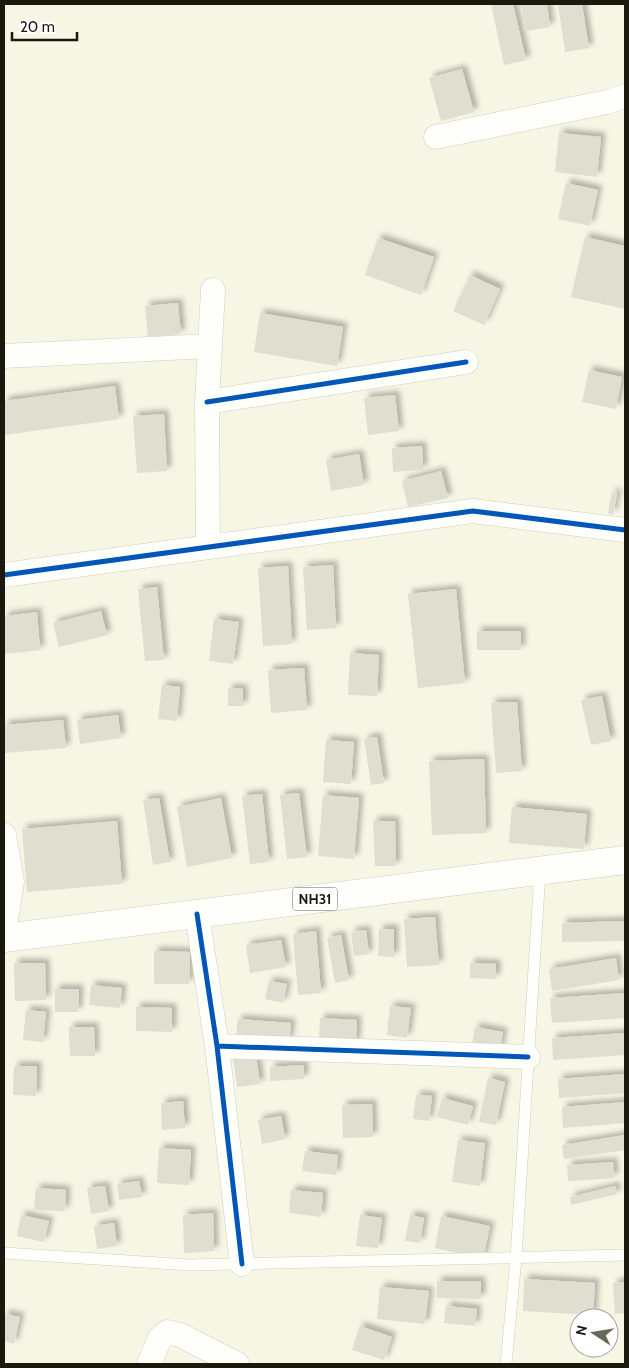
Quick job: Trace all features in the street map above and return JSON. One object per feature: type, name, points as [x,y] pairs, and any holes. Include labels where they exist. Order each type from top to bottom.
[{"type":"highway","name":"NH31","points":[[4,938],[625,860]]},
{"type":"street","points":[[436,137],[607,102],[625,96]]},
{"type":"street","points":[[208,547],[207,402],[213,290]]},
{"type":"street","points":[[4,356],[210,346]]},
{"type":"street","points":[[207,402],[466,362]]},
{"type":"street","points":[[4,576],[473,511],[625,530]]},
{"type":"street","points":[[4,835],[12,882],[4,933]]},
{"type":"street","points":[[197,914],[217,1046],[242,1264]]},
{"type":"street","points":[[217,1046],[528,1057]]},
{"type":"street","points":[[149,1364],[160,1338],[167,1332],[180,1335],[238,1364]]},
{"type":"lane","points":[[506,1364],[516,1258],[540,871]]},
{"type":"lane","points":[[4,1253],[190,1265],[625,1255]]},
{"type":"building","points":[[491,4],[513,4],[526,60],[504,65]]},
{"type":"building","points":[[521,4],[547,4],[550,27],[525,31]]},
{"type":"building","points":[[558,4],[582,4],[589,48],[565,52]]},
{"type":"building","points":[[462,69],[474,112],[441,121],[429,78]]},
{"type":"building","points":[[559,133],[601,137],[597,177],[555,172]]},
{"type":"building","points":[[566,183],[598,190],[590,226],[558,219]]},
{"type":"building","points":[[585,237],[625,246],[625,309],[571,297]]},
{"type":"building","points":[[378,238],[434,257],[421,295],[365,275]]},
{"type":"building","points":[[470,275],[500,289],[484,325],[453,311]]},
{"type":"building","points":[[178,303],[181,334],[148,337],[145,306]]},
{"type":"building","points":[[260,313],[343,327],[337,366],[254,352]]},
{"type":"building","points":[[589,370],[622,377],[616,409],[582,402]]},
{"type":"building","points":[[115,386],[119,419],[4,435],[4,401]]},
{"type":"building","points":[[395,395],[399,431],[368,435],[364,398]]},
{"type":"building","points":[[164,414],[167,471],[137,473],[133,416]]},
{"type":"building","points":[[422,446],[423,470],[393,472],[392,448]]},
{"type":"building","points":[[359,454],[364,485],[331,491],[326,460]]},
{"type":"building","points":[[441,471],[448,498],[408,507],[402,481]]},
{"type":"building","points":[[612,492],[617,493],[613,515],[608,513]]},
{"type":"building","points":[[333,565],[336,628],[307,630],[303,567]]},
{"type":"building","points":[[288,566],[292,644],[263,646],[258,568]]},
{"type":"building","points":[[157,587],[164,660],[145,661],[138,589]]},
{"type":"building","points":[[456,589],[465,683],[418,688],[408,594]]},
{"type":"building","points":[[101,611],[107,635],[59,647],[53,623]]},
{"type":"building","points":[[37,612],[40,650],[4,654],[4,616]]},
{"type":"building","points":[[214,619],[239,622],[233,664],[209,661]]},
{"type":"building","points":[[477,631],[521,631],[521,650],[477,650]]},
{"type":"building","points":[[350,653],[379,655],[377,696],[348,695]]},
{"type":"building","points":[[304,668],[307,710],[271,713],[268,670]]},
{"type":"building","points":[[162,685],[180,687],[177,721],[158,719]]},
{"type":"building","points":[[228,688],[243,689],[243,706],[228,706]]},
{"type":"building","points":[[602,696],[611,741],[591,745],[581,700]]},
{"type":"building","points":[[517,702],[522,771],[496,773],[491,703]]},
{"type":"building","points":[[118,715],[121,738],[80,744],[77,720]]},
{"type":"building","points":[[63,720],[66,748],[4,753],[4,725]]},
{"type":"building","points":[[377,737],[384,783],[371,785],[364,739]]},
{"type":"building","points":[[326,740],[354,742],[351,784],[323,782]]},
{"type":"building","points":[[484,759],[486,833],[432,835],[429,761]]},
{"type":"building","points":[[299,793],[307,857],[287,859],[280,795]]},
{"type":"building","points":[[262,794],[269,862],[250,864],[242,796]]},
{"type":"building","points":[[323,795],[359,798],[354,859],[318,856]]},
{"type":"building","points":[[159,798],[170,862],[153,865],[143,800]]},
{"type":"building","points":[[221,798],[232,858],[187,867],[177,807]]},
{"type":"building","points":[[512,807],[587,814],[584,849],[509,843]]},
{"type":"building","points":[[117,821],[122,884],[27,892],[22,829]]},
{"type":"building","points":[[373,821],[395,821],[396,866],[375,866]]},
{"type":"building","points":[[435,917],[439,965],[407,967],[404,919]]},
{"type":"building","points":[[625,921],[625,941],[562,942],[562,923]]},
{"type":"building","points":[[379,929],[394,929],[394,957],[378,956]]},
{"type":"building","points":[[366,930],[369,954],[354,956],[351,932]]},
{"type":"building","points":[[316,931],[321,993],[298,995],[293,934]]},
{"type":"building","points":[[341,935],[349,980],[335,983],[327,938]]},
{"type":"building","points":[[281,940],[286,967],[250,973],[246,945]]},
{"type":"building","points":[[154,951],[190,952],[189,984],[154,984]]},
{"type":"building","points":[[616,958],[619,980],[552,991],[549,969]]},
{"type":"building","points":[[14,963],[45,963],[46,1000],[15,1001]]},
{"type":"building","points":[[470,963],[496,964],[496,979],[470,978]]},
{"type":"building","points":[[269,981],[287,984],[283,1003],[265,999]]},
{"type":"building","points":[[91,985],[122,988],[120,1008],[89,1005]]},
{"type":"building","points":[[55,989],[79,989],[78,1012],[55,1012]]},
{"type":"building","points":[[625,993],[625,1018],[552,1023],[550,998]]},
{"type":"building","points":[[390,1006],[411,1008],[407,1038],[387,1035]]},
{"type":"building","points":[[136,1007],[172,1008],[172,1032],[136,1031]]},
{"type":"building","points":[[26,1010],[46,1012],[43,1042],[23,1040]]},
{"type":"building","points":[[320,1018],[357,1020],[356,1044],[319,1042]]},
{"type":"building","points":[[238,1019],[291,1023],[289,1041],[236,1037]]},
{"type":"building","points":[[69,1027],[94,1027],[95,1056],[70,1056]]},
{"type":"building","points":[[475,1027],[503,1032],[500,1050],[472,1045]]},
{"type":"building","points":[[625,1033],[625,1055],[553,1060],[552,1038]]},
{"type":"building","points":[[256,1055],[260,1084],[237,1087],[233,1058]]},
{"type":"building","points":[[304,1065],[304,1079],[270,1081],[270,1067]]},
{"type":"building","points":[[14,1066],[37,1066],[36,1096],[13,1095]]},
{"type":"building","points":[[625,1074],[625,1093],[559,1098],[558,1079]]},
{"type":"building","points":[[488,1078],[505,1082],[496,1125],[479,1122]]},
{"type":"building","points":[[416,1095],[432,1096],[429,1121],[413,1119]]},
{"type":"building","points":[[442,1098],[473,1106],[468,1125],[437,1117]]},
{"type":"building","points":[[183,1101],[185,1128],[162,1130],[161,1103]]},
{"type":"building","points":[[625,1102],[625,1123],[563,1128],[562,1107]]},
{"type":"building","points":[[372,1104],[373,1137],[343,1138],[342,1105]]},
{"type":"building","points":[[281,1116],[285,1139],[262,1144],[258,1120]]},
{"type":"building","points":[[625,1135],[625,1150],[564,1159],[562,1145]]},
{"type":"building","points":[[458,1140],[485,1143],[480,1186],[452,1182]]},
{"type":"building","points":[[159,1148],[191,1150],[189,1185],[157,1183]]},
{"type":"building","points":[[305,1151],[338,1155],[336,1175],[302,1171]]},
{"type":"building","points":[[613,1162],[614,1178],[568,1181],[567,1165]]},
{"type":"building","points":[[139,1181],[142,1197],[119,1200],[117,1184]]},
{"type":"building","points":[[105,1186],[109,1211],[91,1214],[87,1188]]},
{"type":"building","points":[[615,1186],[617,1194],[571,1205],[570,1197]]},
{"type":"building","points":[[36,1188],[66,1190],[65,1211],[34,1210]]},
{"type":"building","points":[[291,1190],[323,1193],[321,1217],[289,1213]]},
{"type":"building","points":[[213,1213],[214,1251],[184,1253],[183,1215]]},
{"type":"building","points":[[21,1215],[49,1221],[44,1242],[17,1236]]},
{"type":"building","points":[[360,1215],[382,1218],[378,1248],[356,1246]]},
{"type":"building","points":[[410,1215],[424,1218],[420,1243],[405,1241]]},
{"type":"building","points":[[441,1216],[490,1226],[483,1259],[435,1248]]},
{"type":"building","points":[[114,1223],[117,1246],[97,1249],[94,1226]]},
{"type":"building","points":[[524,1279],[595,1283],[593,1308],[569,1308],[569,1314],[523,1311]]},
{"type":"building","points":[[437,1281],[481,1281],[481,1299],[437,1298]]},
{"type":"building","points":[[625,1282],[625,1313],[619,1314],[619,1308],[615,1308],[613,1283]]},
{"type":"building","points":[[380,1287],[429,1291],[425,1324],[377,1319]]},
{"type":"building","points":[[446,1306],[477,1309],[475,1326],[444,1323]]},
{"type":"building","points":[[4,1314],[20,1317],[14,1344],[4,1341]]},
{"type":"building","points":[[360,1326],[392,1337],[384,1360],[352,1350]]},
{"type":"cycle path","points":[[207,402],[466,362]]},
{"type":"cycle path","points":[[4,575],[473,511],[625,530]]},
{"type":"cycle path","points":[[197,914],[217,1046],[242,1264]]},
{"type":"cycle path","points":[[217,1046],[528,1057]]}]
